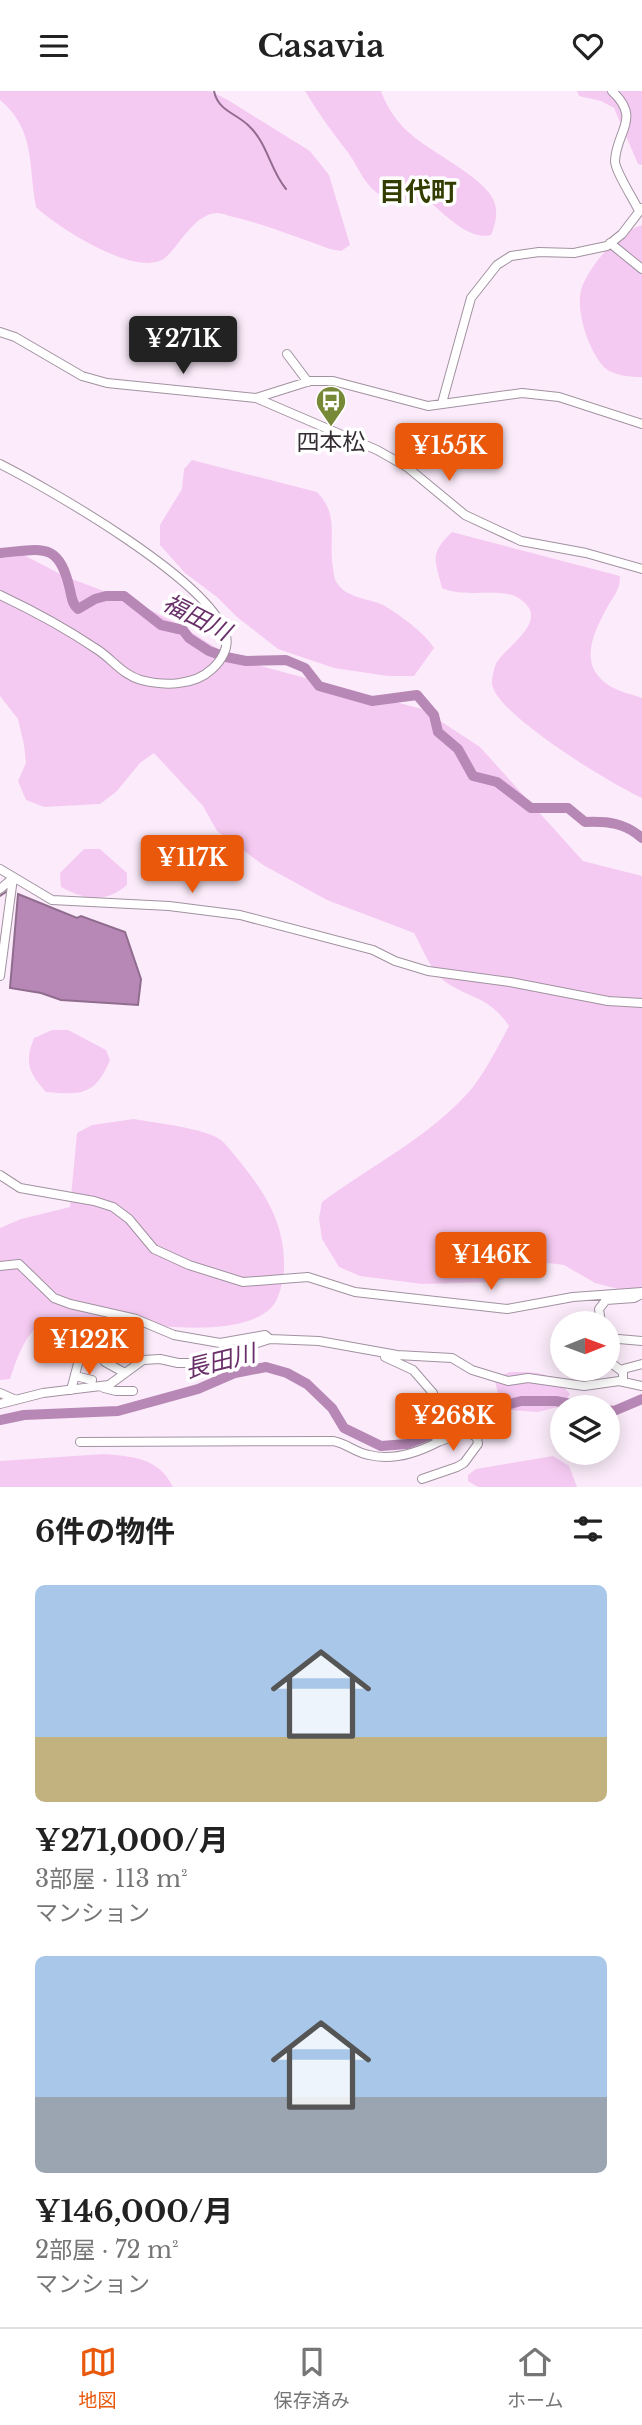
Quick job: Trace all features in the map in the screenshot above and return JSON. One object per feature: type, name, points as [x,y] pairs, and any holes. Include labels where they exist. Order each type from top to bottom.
[{"type":"street","points":[[442,403],[471,298],[497,265],[511,256],[597,250],[622,234],[641,210],[617,171],[615,162],[627,123],[623,101],[612,91]]},
{"type":"street","points":[[610,243],[640,263]]},
{"type":"street","points":[[0,334],[15,337],[82,376],[107,383],[256,398],[377,450],[407,467],[465,515],[521,541],[642,569]]},
{"type":"street","points":[[288,354],[308,382]]},
{"type":"street","points":[[256,398],[308,382],[333,381],[428,405],[522,393],[559,397],[642,424]]},
{"type":"street","points":[[0,464],[54,492],[139,548],[206,604],[218,619],[226,636],[225,649],[221,659],[207,674],[198,679],[163,683],[129,675],[99,650],[41,615],[0,595]]},
{"type":"street","points":[[0,869],[52,900],[169,906],[240,915],[373,950],[395,961],[428,971],[510,982],[608,1001],[642,1003]]},
{"type":"street","points":[[0,889],[13,878]]},
{"type":"street","points":[[0,976],[13,878]]},
{"type":"street","points":[[0,1175],[20,1188],[113,1207],[129,1219],[154,1249],[189,1265],[243,1282],[308,1277],[355,1292],[507,1309],[573,1297],[642,1293]]},
{"type":"street","points":[[0,1266],[19,1264],[54,1298],[136,1319],[174,1335],[220,1343],[265,1335],[270,1339]]},
{"type":"street","points":[[599,1311],[606,1300],[634,1298],[642,1293]]},
{"type":"street","points":[[0,1404],[95,1383],[109,1385],[143,1360],[204,1363],[270,1339],[319,1341],[397,1355],[452,1358],[472,1370],[508,1381],[528,1378],[584,1386],[623,1382],[642,1386]]},
{"type":"street","points":[[620,1340],[642,1341]]},
{"type":"street","points":[[369,1350],[413,1370],[421,1377],[433,1393],[428,1420],[438,1442]]},
{"type":"street","points":[[71,1390],[80,1356]]},
{"type":"street","points":[[105,1362],[125,1373]]},
{"type":"street","points":[[623,1382],[623,1369],[642,1363]]},
{"type":"street","points":[[75,1376],[116,1391],[133,1391]]},
{"type":"street","points":[[0,1393],[16,1400]]},
{"type":"street","points":[[80,1442],[333,1441],[369,1455],[407,1456],[466,1432],[477,1438],[478,1444],[464,1463],[422,1479]]},
{"type":"shaded area","points":[[0,91],[210,91],[310,151],[329,175],[350,245],[341,251],[330,249],[217,213],[194,224],[165,258],[152,263],[136,262],[98,248],[36,207],[25,136],[12,112],[0,100]]},
{"type":"shaded area","points":[[305,91],[381,91],[393,115],[407,131],[471,176],[491,195],[496,212],[491,235],[482,236],[465,230],[426,199],[398,200],[377,193],[367,183]]},
{"type":"shaded area","points":[[577,91],[642,91],[642,165],[638,164],[614,108],[601,101],[579,96]]},
{"type":"shaded area","points":[[642,225],[642,377],[638,377],[613,373],[599,361],[584,330],[580,296],[586,278],[606,250],[624,234]]},
{"type":"shaded area","points":[[192,460],[317,492],[331,519],[332,557],[337,583],[347,592],[392,610],[418,630],[434,648],[414,676],[388,676],[334,668],[278,649],[185,573],[160,545],[160,525],[182,489],[184,469]]},
{"type":"shaded area","points":[[452,532],[620,576],[618,588],[594,636],[591,656],[598,676],[607,684],[642,698],[642,798],[606,779],[557,747],[512,712],[498,696],[492,683],[496,664],[524,632],[531,615],[528,607],[512,595],[461,593],[442,588],[436,557],[440,546]]},
{"type":"shaded area","points":[[0,551],[18,552],[64,576],[141,605],[234,659],[422,709],[480,747],[583,861],[642,876],[642,1295],[595,1283],[564,1265],[548,1263],[494,1282],[422,1284],[360,1276],[339,1267],[322,1239],[319,1218],[322,1202],[421,1135],[457,1104],[478,1080],[509,1026],[487,1004],[441,978],[414,933],[327,900],[263,865],[217,831],[203,806],[154,753],[140,763],[116,792],[100,804],[44,807],[26,800],[18,781],[26,763],[18,719],[0,696]]},
{"type":"shaded area","points":[[84,849],[100,849],[127,873],[127,885],[110,895],[95,898],[61,887],[60,873]]},
{"type":"shaded area","points":[[18,894],[77,918],[81,916],[125,932],[141,979],[138,1005],[61,1000],[41,993],[10,988]]},
{"type":"shaded area","points":[[52,1030],[68,1030],[106,1050],[110,1060],[99,1081],[86,1091],[46,1092],[32,1073],[29,1054],[34,1038]]},
{"type":"shaded area","points":[[134,1119],[192,1129],[214,1136],[224,1143],[243,1165],[270,1206],[281,1236],[284,1270],[276,1301],[270,1309],[252,1319],[203,1328],[51,1319],[35,1328],[29,1336],[10,1379],[0,1380],[0,1228],[21,1219],[70,1207],[77,1133],[92,1125]]},
{"type":"shaded area","points":[[510,1372],[543,1374],[550,1377],[550,1381],[557,1381],[570,1394],[550,1395],[550,1409],[538,1412],[510,1410],[500,1400],[494,1378]]},
{"type":"shaded area","points":[[104,1454],[144,1460],[160,1470],[173,1487],[0,1487],[0,1461]]},
{"type":"shaded area","points":[[550,1457],[550,1465],[569,1466],[577,1487],[478,1487],[468,1481],[468,1475],[476,1469]]},
{"type":"waterway","points":[[214,91],[219,103],[255,133],[286,189]]},
{"type":"waterway","name":"福田川","points":[[0,553],[38,550],[54,556],[66,574],[72,601],[78,609],[95,599],[124,596],[161,625],[183,630],[189,638],[209,651],[226,657],[246,661],[286,660],[305,668],[319,686],[372,701],[417,695],[434,715],[438,732],[458,749],[473,776],[497,782],[531,808],[568,808],[585,822],[616,824],[642,838]]},
{"type":"waterway","points":[[0,896],[6,892]]},
{"type":"waterway","name":"長田川","points":[[0,1420],[24,1415],[118,1411],[198,1389],[235,1373],[266,1367],[287,1373],[307,1384],[332,1408],[344,1428],[381,1446],[407,1444],[499,1407],[521,1401],[550,1401]]},
{"type":"waterway","name":"長田川","points":[[620,1408],[642,1399]]},
{"type":"place","name":"四本松","points":[[331,428]]},
{"type":"district","name":"目代町","points":[[418,192]]}]
